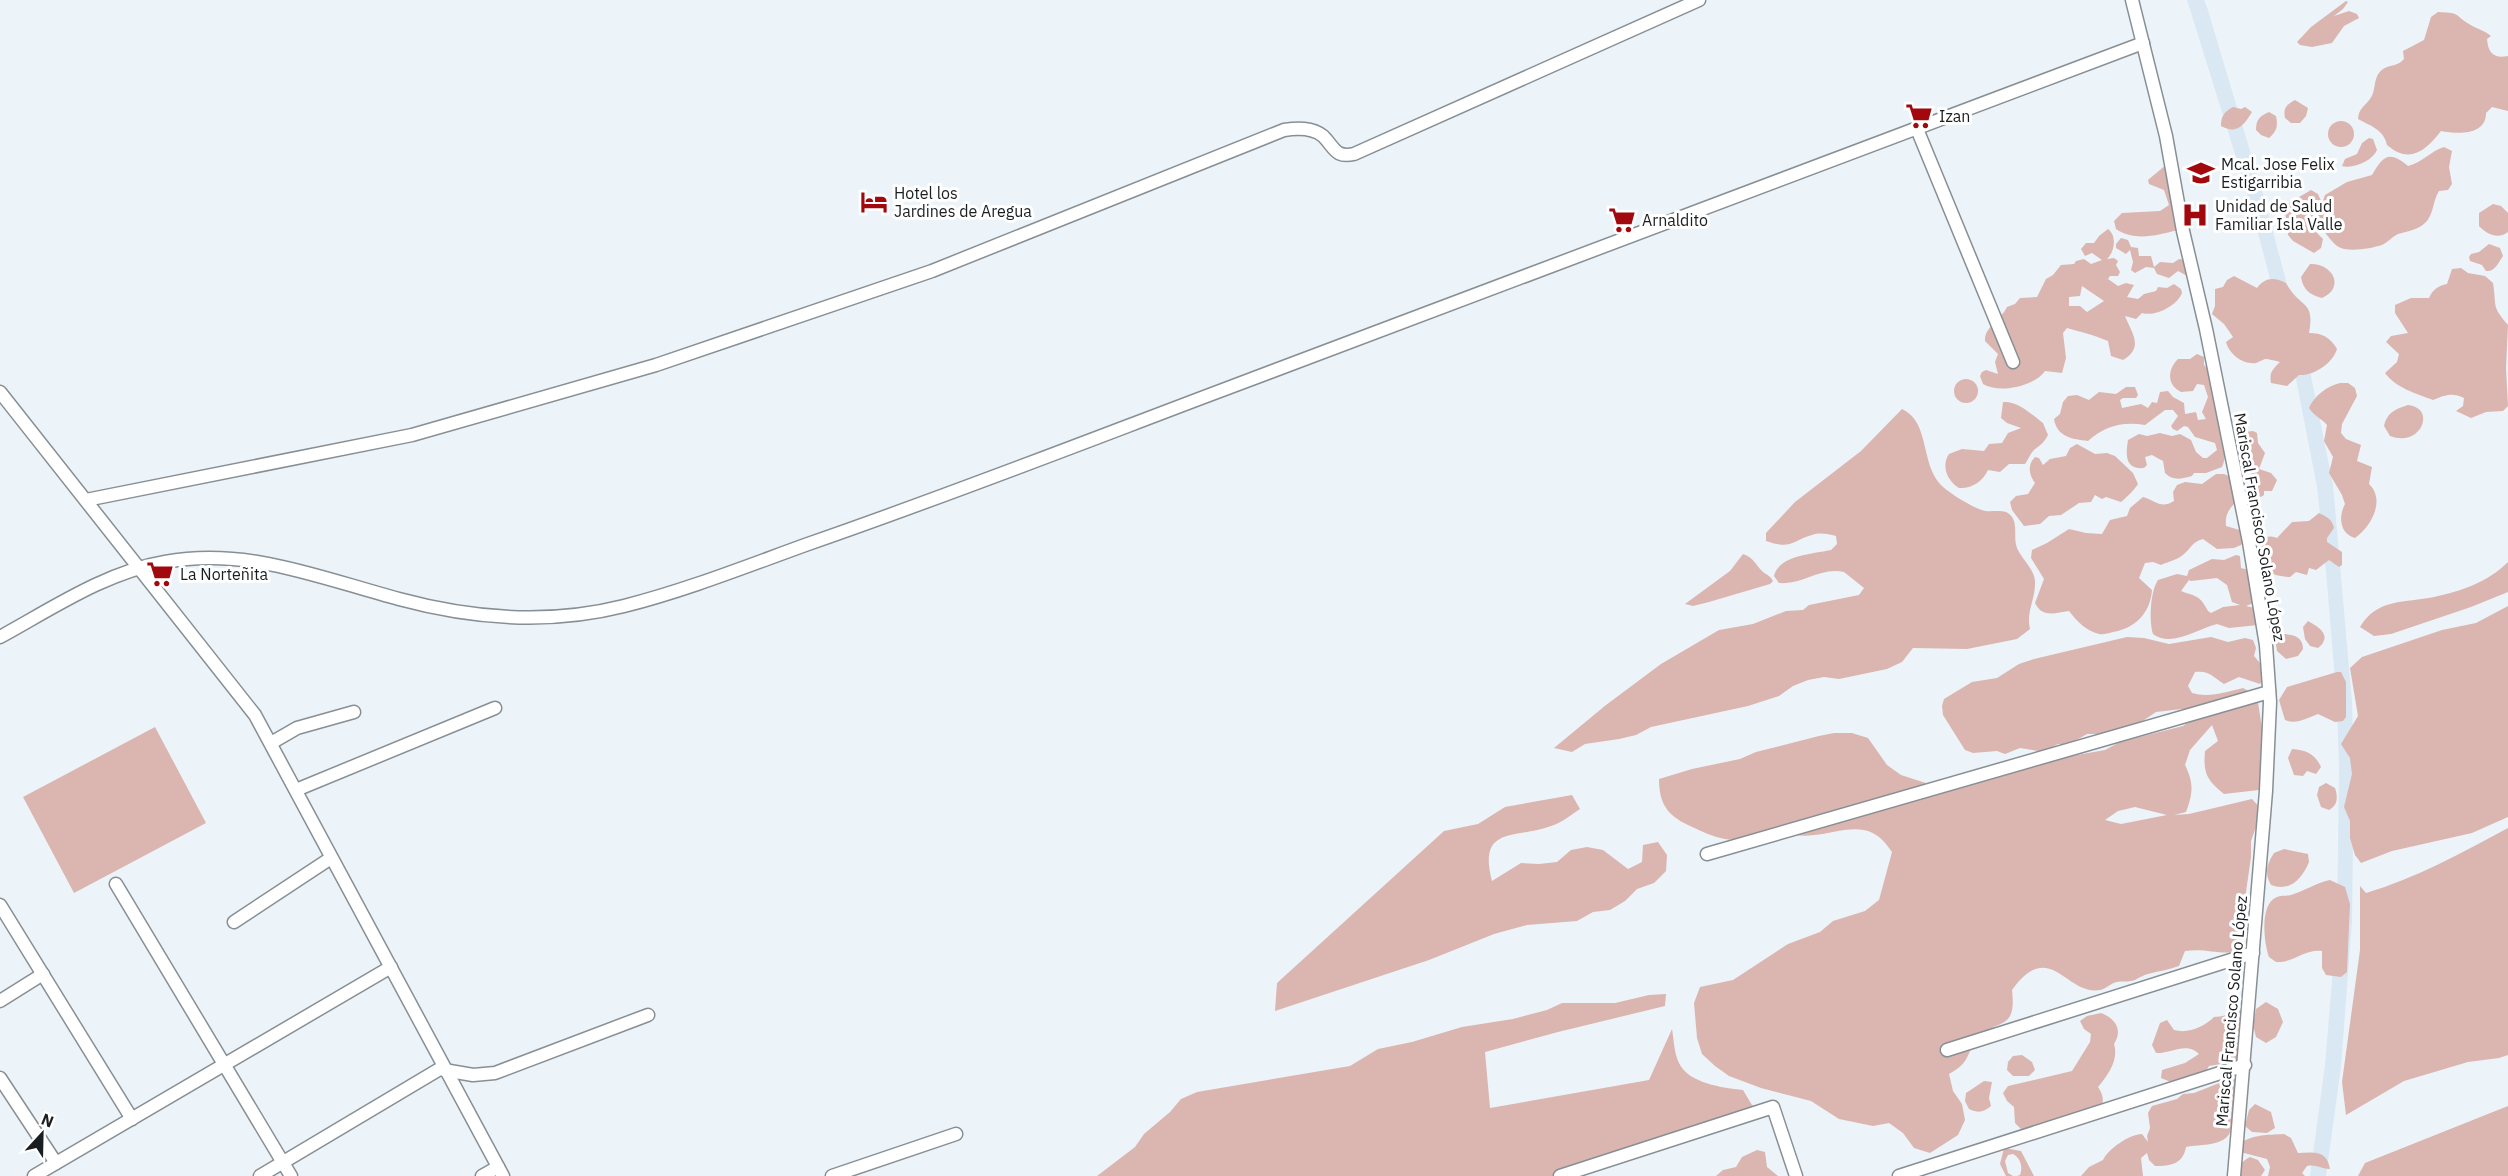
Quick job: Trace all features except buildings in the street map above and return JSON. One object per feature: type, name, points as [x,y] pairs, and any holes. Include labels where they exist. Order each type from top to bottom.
[{"type":"street","points":[[86,500],[412,435],[656,365],[932,271],[1284,130],[1310,130],[1324,137],[1336,154],[1342,156],[1354,154],[1699,0]]},
{"type":"street","name":"Mariscal Francisco Solano López","points":[[2132,0],[2166,136],[2183,231],[2206,329],[2249,542],[2266,645],[2269,692],[2266,791],[2234,1176]]},
{"type":"street","points":[[0,637],[108,579],[139,568],[197,558],[229,557],[266,561],[405,601],[495,617],[562,617],[627,605],[684,588],[900,512],[2143,43]]},
{"type":"street","points":[[1917,129],[2013,362]]},
{"type":"street","points":[[0,392],[255,715],[501,1172],[482,1176]]},
{"type":"street","points":[[1707,854],[2269,692]]},
{"type":"street","points":[[296,790],[495,708]]},
{"type":"street","points":[[271,743],[297,728],[354,712]]},
{"type":"street","points":[[234,922],[331,858]]},
{"type":"street","points":[[116,885],[291,1176]]},
{"type":"street","points":[[0,905],[132,1119]]},
{"type":"street","points":[[1947,1050],[2253,953]]},
{"type":"street","points":[[33,1176],[225,1066],[391,967]]},
{"type":"street","points":[[0,1001],[43,974]]},
{"type":"street","points":[[260,1176],[444,1069],[473,1075],[495,1074],[648,1015]]},
{"type":"street","points":[[1899,1176],[2245,1065]]},
{"type":"street","points":[[0,1078],[56,1163]]},
{"type":"street","points":[[1560,1176],[1773,1107],[1796,1176]]},
{"type":"street","points":[[832,1176],[956,1134]]},
{"type":"shaded area","points":[[2187,0],[2204,0],[2207,7],[2263,194],[2310,371],[2333,485],[2352,702],[2354,768],[2352,921],[2341,1067],[2326,1176],[2310,1176],[2325,1065],[2337,921],[2339,769],[2337,703],[2317,487],[2295,374],[2249,199]]},
{"type":"shaded area","points":[[2346,1],[2348,2],[2343,9],[2334,16],[2349,11],[2357,14],[2359,18],[2344,26],[2332,43],[2312,47],[2300,45],[2297,42],[2311,27]]},
{"type":"shaded area","points":[[2438,12],[2456,15],[2486,32],[2491,36],[2487,39],[2490,51],[2495,56],[2508,56],[2508,111],[2492,107],[2486,113],[2481,126],[2476,130],[2462,133],[2441,131],[2417,153],[2403,154],[2387,145],[2380,132],[2358,119],[2361,110],[2372,95],[2380,72],[2386,67],[2401,62],[2404,59],[2403,51],[2424,40],[2431,17]]},
{"type":"shaded area","points":[[2295,100],[2308,108],[2306,116],[2300,123],[2291,123],[2285,118],[2286,107]]},
{"type":"shaded area","points":[[2233,107],[2241,109],[2245,107],[2252,112],[2243,125],[2236,129],[2227,129],[2221,126],[2222,117]]},
{"type":"shaded area","points":[[2269,112],[2276,116],[2277,123],[2275,131],[2269,138],[2256,130],[2259,118]]},
{"type":"shaded area","points":[[2341,121],[2350,125],[2354,134],[2350,143],[2341,147],[2332,143],[2328,134],[2332,125]]},
{"type":"shaded area","points":[[2369,138],[2373,139],[2377,150],[2375,154],[2367,161],[2357,165],[2342,166],[2345,159],[2357,154],[2362,143]]},
{"type":"shaded area","points":[[2444,147],[2452,151],[2449,167],[2452,184],[2448,190],[2439,191],[2427,221],[2420,226],[2398,234],[2382,245],[2350,250],[2338,246],[2318,226],[2317,218],[2325,195],[2347,182],[2372,175],[2387,157],[2396,158],[2408,166]]},
{"type":"shaded area","points":[[2167,164],[2178,230],[2139,236],[2116,229],[2114,221],[2122,213],[2160,211],[2169,205],[2164,190],[2149,184],[2148,180]]},
{"type":"shaded area","points":[[2311,190],[2318,194],[2322,203],[2311,218],[2311,227],[2323,239],[2321,248],[2314,253],[2293,241],[2288,235],[2285,210],[2289,203]]},
{"type":"shaded area","points":[[2493,204],[2501,206],[2508,213],[2508,232],[2500,236],[2489,234],[2479,226],[2479,213]]},
{"type":"shaded area","points":[[2108,229],[2113,236],[2113,248],[2107,259],[2114,258],[2118,261],[2116,265],[2120,272],[2118,276],[2110,276],[2108,279],[2118,286],[2126,283],[2134,285],[2127,297],[2138,299],[2144,294],[2156,291],[2158,287],[2167,288],[2174,284],[2181,289],[2182,293],[2179,298],[2171,306],[2159,312],[2142,313],[2136,319],[2125,316],[2135,339],[2135,345],[2130,355],[2123,360],[2111,356],[2108,341],[2067,328],[2063,333],[2066,358],[2062,373],[2045,371],[2033,381],[2016,387],[1998,388],[1983,384],[1980,376],[1982,372],[1986,370],[1998,374],[1995,362],[1998,354],[1985,341],[1990,328],[2007,307],[2015,304],[2020,298],[2037,297],[2046,279],[2053,275],[2061,265],[2074,264],[2084,259],[2091,264],[2102,260],[2092,253],[2085,256],[2081,249],[2086,243],[2094,243]],"holes":[[[2082,286],[2104,301],[2087,312],[2080,306],[2069,306],[2069,297],[2080,296]]]},
{"type":"shaded area","points":[[2121,238],[2128,240],[2131,247],[2138,248],[2139,256],[2151,256],[2154,267],[2160,262],[2173,263],[2179,259],[2187,260],[2189,277],[2178,271],[2169,278],[2157,274],[2154,268],[2146,267],[2135,273],[2131,270],[2133,262],[2130,250],[2126,254],[2116,248]]},
{"type":"shaded area","points":[[2489,244],[2500,248],[2503,256],[2494,269],[2486,271],[2482,265],[2470,261],[2469,257]]},
{"type":"shaded area","points":[[2310,264],[2325,267],[2333,276],[2335,282],[2333,288],[2322,298],[2308,291],[2303,285],[2301,277]]},
{"type":"shaded area","points":[[2461,268],[2468,273],[2485,276],[2493,283],[2497,310],[2508,325],[2506,368],[2508,406],[2503,411],[2486,412],[2471,418],[2456,411],[2463,406],[2464,398],[2448,395],[2433,400],[2401,387],[2385,373],[2397,362],[2399,354],[2386,342],[2391,336],[2408,333],[2395,313],[2395,305],[2411,298],[2429,298],[2436,288],[2447,284],[2452,269]]},
{"type":"shaded area","points":[[2234,276],[2257,288],[2270,279],[2286,283],[2308,309],[2309,333],[2325,336],[2337,349],[2327,364],[2317,371],[2299,375],[2287,386],[2271,383],[2272,371],[2280,362],[2265,359],[2251,363],[2237,358],[2230,351],[2226,342],[2233,337],[2224,324],[2212,314],[2215,306],[2215,289],[2223,287],[2227,280]]},
{"type":"shaded area","points":[[2197,354],[2204,357],[2204,365],[2210,371],[2218,406],[2225,448],[2222,467],[2177,479],[2165,473],[2163,461],[2152,455],[2145,457],[2147,465],[2144,468],[2137,468],[2130,463],[2127,455],[2128,440],[2139,434],[2147,436],[2160,433],[2172,436],[2180,434],[2191,440],[2196,452],[2203,458],[2207,458],[2217,450],[2215,443],[2195,437],[2188,427],[2184,426],[2177,431],[2173,429],[2171,426],[2178,416],[2173,410],[2165,410],[2145,425],[2122,424],[2107,428],[2088,441],[2066,436],[2058,430],[2054,419],[2060,414],[2063,402],[2068,396],[2077,395],[2089,400],[2099,392],[2116,394],[2126,387],[2135,387],[2138,395],[2136,398],[2120,400],[2122,408],[2141,404],[2148,408],[2152,402],[2157,403],[2160,392],[2168,391],[2184,403],[2185,414],[2196,412],[2198,420],[2206,419],[2202,412],[2208,397],[2204,385],[2197,384],[2193,391],[2181,392],[2173,385],[2170,377],[2174,363],[2178,359],[2190,359]]},
{"type":"shaded area","points":[[1961,379],[1971,379],[1978,386],[1978,396],[1971,403],[1961,403],[1954,396],[1954,386]]},
{"type":"shaded area","points":[[2340,383],[2348,383],[2355,388],[2357,396],[2342,424],[2341,433],[2346,439],[2361,445],[2357,461],[2372,467],[2369,484],[2376,498],[2371,520],[2355,538],[2343,529],[2341,519],[2345,504],[2329,473],[2333,457],[2324,441],[2327,425],[2309,408],[2322,392]]},
{"type":"shaded area","points":[[2003,402],[2020,406],[2030,413],[2043,423],[2048,435],[2025,464],[2009,464],[2000,472],[1988,470],[1976,484],[1959,488],[1946,473],[1949,454],[1962,449],[1984,451],[1989,444],[2002,443],[2008,433],[2021,428],[2001,418]]},
{"type":"shaded area","points":[[2408,405],[2417,408],[2422,413],[2422,426],[2410,437],[2390,436],[2384,426],[2387,417]]},
{"type":"shaded area","points":[[1902,409],[1917,423],[1934,475],[1940,484],[1955,496],[1976,507],[1986,511],[2004,511],[2012,517],[2015,524],[2017,548],[2035,579],[2029,617],[2030,629],[2017,639],[1967,649],[1913,648],[1902,662],[1887,669],[1839,679],[1824,677],[1808,680],[1793,686],[1779,696],[1748,706],[1651,727],[1636,735],[1619,739],[1585,744],[1572,752],[1554,748],[1661,664],[1719,630],[1753,624],[1786,611],[1803,610],[1809,605],[1859,595],[1864,588],[1844,572],[1827,572],[1788,583],[1779,583],[1774,576],[1777,569],[1789,560],[1806,554],[1831,550],[1837,544],[1836,536],[1818,534],[1791,544],[1781,545],[1766,541],[1766,533],[1795,502],[1861,451]]},
{"type":"shaded area","points":[[2245,432],[2257,433],[2258,443],[2265,453],[2259,469],[2271,473],[2277,480],[2272,491],[2264,491],[2261,497],[2251,490],[2248,479],[2252,472],[2239,461],[2238,457],[2239,438]]},
{"type":"shaded area","points":[[2077,444],[2095,454],[2107,453],[2115,456],[2133,473],[2137,486],[2121,502],[2106,497],[2102,499],[2095,495],[2091,502],[2079,503],[2061,515],[2049,516],[2040,524],[2024,526],[2012,510],[2010,502],[2016,496],[2028,494],[2035,483],[2030,470],[2032,460],[2035,457],[2039,458],[2043,465],[2050,459],[2066,456],[2070,448]]},
{"type":"shaded area","points":[[2216,474],[2231,477],[2236,502],[2228,513],[2226,526],[2243,531],[2247,538],[2241,545],[2234,548],[2217,549],[2203,539],[2194,543],[2182,556],[2161,565],[2153,562],[2145,563],[2139,578],[2152,590],[2151,599],[2145,613],[2134,623],[2121,630],[2106,634],[2094,633],[2069,611],[2045,613],[2038,608],[2035,603],[2044,579],[2031,558],[2032,550],[2069,529],[2102,534],[2110,520],[2127,516],[2130,508],[2143,497],[2166,504],[2174,501],[2173,492],[2177,485],[2185,482],[2202,484]]},
{"type":"shaded area","points":[[2319,513],[2332,522],[2334,528],[2327,542],[2342,552],[2342,565],[2339,567],[2329,560],[2316,570],[2309,568],[2307,575],[2296,572],[2290,577],[2276,575],[2267,570],[2258,547],[2261,541],[2268,537],[2277,538],[2292,522],[2309,521]]},
{"type":"shaded area","points":[[1743,554],[1752,559],[1762,571],[1771,577],[1773,581],[1770,584],[1693,606],[1685,604],[1730,571]]},
{"type":"shaded area","points":[[2236,555],[2240,556],[2241,568],[2249,570],[2256,602],[2246,606],[2255,608],[2258,625],[2229,628],[2217,624],[2185,636],[2168,639],[2153,634],[2151,607],[2153,592],[2158,580],[2177,574],[2187,576],[2189,570],[2212,559],[2224,560]],"holes":[[[2217,578],[2227,585],[2232,602],[2240,605],[2223,607],[2211,613],[2194,595],[2181,591],[2189,580]]]},
{"type":"shaded area","points":[[2508,562],[2508,592],[2391,634],[2374,636],[2360,627],[2367,618],[2383,606],[2464,589],[2492,575]]},
{"type":"shaded area","points":[[2508,606],[2508,817],[2472,833],[2392,851],[2361,863],[2355,855],[2350,838],[2350,821],[2344,807],[2352,774],[2350,758],[2341,744],[2358,716],[2350,668],[2362,657],[2442,630],[2476,623]]},
{"type":"shaded area","points":[[2308,621],[2323,632],[2324,640],[2318,648],[2310,646],[2305,639],[2303,627]]},
{"type":"shaded area","points":[[2281,634],[2293,635],[2301,641],[2303,649],[2298,656],[2286,659],[2277,651],[2275,639]]},
{"type":"shaded area","points":[[2127,637],[2144,638],[2169,644],[2211,637],[2228,642],[2245,638],[2253,640],[2256,648],[2254,656],[2265,669],[2260,684],[2239,677],[2224,684],[2204,672],[2195,672],[2188,686],[2192,693],[2205,695],[2243,688],[2250,692],[2222,711],[2258,702],[2263,735],[2275,746],[2262,784],[2259,790],[2224,794],[2214,785],[2207,776],[2205,759],[2205,751],[2218,741],[2212,725],[2190,750],[2185,765],[2192,788],[2190,799],[2186,812],[2174,815],[2189,814],[2252,799],[2262,810],[2251,841],[2244,906],[2246,922],[2243,938],[2236,952],[2185,951],[2179,966],[2115,983],[2100,990],[2088,990],[2048,968],[2037,968],[2025,975],[2012,990],[2013,1004],[2008,1019],[1985,1032],[1974,1045],[1965,1062],[1949,1074],[1953,1091],[1962,1104],[1965,1120],[1958,1135],[1930,1153],[1914,1148],[1903,1133],[1889,1123],[1873,1126],[1839,1119],[1811,1101],[1761,1088],[1729,1076],[1715,1066],[1702,1054],[1697,1038],[1694,1003],[1700,987],[1733,980],[1788,944],[1820,932],[1833,921],[1865,911],[1879,900],[1892,852],[1877,835],[1858,829],[1809,836],[1777,835],[1741,840],[1713,836],[1681,821],[1670,812],[1661,795],[1659,779],[1819,736],[1852,733],[1868,738],[1887,765],[1901,775],[1932,785],[2010,767],[2105,750],[2120,742],[2183,726],[2204,711],[2182,709],[2156,712],[2135,726],[2103,734],[2087,734],[2066,746],[2058,744],[2044,752],[2020,748],[2005,754],[1997,751],[1973,753],[1965,750],[1943,715],[1944,699],[1972,682],[1997,678],[2019,664]],"holes":[[[2135,807],[2167,815],[2121,824],[2105,820],[2118,811]]]},
{"type":"shaded area","points":[[2341,672],[2346,682],[2346,717],[2343,721],[2335,722],[2318,714],[2297,721],[2285,720],[2279,700],[2287,687]]},
{"type":"shaded area","points":[[155,727],[206,823],[74,893],[23,797]]},
{"type":"shaded area","points":[[2292,749],[2302,750],[2316,759],[2321,767],[2316,774],[2307,771],[2303,776],[2294,775],[2288,758]]},
{"type":"shaded area","points":[[2326,783],[2335,788],[2337,795],[2336,803],[2329,810],[2321,807],[2317,795],[2319,787]]},
{"type":"shaded area","points":[[1572,795],[1580,809],[1566,819],[1538,830],[1503,837],[1495,842],[1490,851],[1489,863],[1492,881],[1521,863],[1557,862],[1571,850],[1587,847],[1603,850],[1628,869],[1642,862],[1643,845],[1658,842],[1667,855],[1666,871],[1654,883],[1637,889],[1625,901],[1610,910],[1593,912],[1577,921],[1527,925],[1494,934],[1429,960],[1275,1011],[1277,983],[1444,831],[1478,824],[1505,807]]},
{"type":"shaded area","points":[[2508,828],[2508,1055],[2468,1062],[2404,1081],[2346,1115],[2342,1082],[2360,950],[2360,886],[2366,893],[2403,880],[2456,856]]},
{"type":"shaded area","points":[[2284,849],[2308,854],[2309,862],[2299,879],[2290,885],[2278,887],[2271,885],[2267,873],[2268,865],[2274,853]]},
{"type":"shaded area","points":[[2330,880],[2345,887],[2350,904],[2347,972],[2341,977],[2326,975],[2322,968],[2322,951],[2310,952],[2282,962],[2276,962],[2269,957],[2264,924],[2267,907],[2271,901],[2279,896],[2291,895]]},
{"type":"shaded area","points":[[1666,994],[1665,1006],[1485,1052],[1490,1108],[1649,1080],[1672,1029],[1676,1055],[1684,1070],[1698,1080],[1743,1090],[1752,1105],[1757,1107],[1562,1176],[1097,1176],[1135,1147],[1144,1134],[1170,1112],[1181,1099],[1197,1092],[1350,1066],[1378,1049],[1412,1042],[1462,1027],[1513,1019],[1547,1010],[1562,1003],[1615,1003],[1649,995]]},
{"type":"shaded area","points":[[2266,1002],[2278,1009],[2283,1022],[2276,1037],[2266,1043],[2256,1037],[2253,1025],[2256,1009]]},
{"type":"shaded area","points":[[2232,1008],[2244,1012],[2244,1030],[2236,1031],[2234,1037],[2240,1034],[2243,1064],[2231,1066],[2227,1059],[2221,1064],[2209,1066],[2205,1073],[2173,1083],[2161,1078],[2162,1070],[2185,1063],[2199,1054],[2189,1048],[2156,1053],[2152,1045],[2160,1023],[2167,1020],[2174,1030],[2190,1030],[2201,1027],[2214,1017],[2224,1016]]},
{"type":"shaded area","points":[[2101,1013],[2111,1018],[2117,1026],[2118,1034],[2114,1044],[2114,1061],[2098,1087],[2103,1098],[2100,1110],[2047,1125],[2021,1129],[2015,1123],[2014,1107],[2003,1093],[2008,1086],[2072,1071],[2090,1042],[2091,1034],[2084,1029],[2080,1021],[2087,1016]]},
{"type":"shaded area","points":[[2022,1055],[2032,1062],[2035,1070],[2029,1076],[2013,1076],[2007,1070],[2008,1062],[2013,1056]]},
{"type":"shaded area","points":[[2232,1078],[2240,1081],[2240,1097],[2232,1099],[2234,1104],[2231,1128],[2225,1139],[2213,1144],[2186,1147],[2179,1160],[2166,1165],[2155,1166],[2149,1160],[2147,1153],[2141,1158],[2143,1176],[2081,1176],[2089,1167],[2103,1160],[2114,1147],[2126,1139],[2142,1134],[2148,1142],[2147,1136],[2150,1128],[2148,1113],[2152,1106]]},
{"type":"shaded area","points":[[1984,1081],[1992,1082],[1989,1098],[1991,1106],[1980,1112],[1969,1109],[1965,1101],[1966,1093]]},
{"type":"shaded area","points":[[2255,1104],[2271,1112],[2275,1128],[2267,1133],[2252,1132],[2245,1126],[2249,1110]]},
{"type":"shaded area","points":[[2508,1106],[2508,1176],[2358,1176],[2365,1163]]},
{"type":"shaded area","points":[[2284,1134],[2291,1138],[2298,1153],[2323,1155],[2330,1169],[2307,1166],[2302,1173],[2305,1176],[2268,1176],[2270,1167],[2267,1159],[2244,1153],[2237,1148],[2241,1143],[2252,1138]]},
{"type":"shaded area","points":[[2004,1148],[2021,1151],[2034,1176],[2017,1176],[2020,1175],[2021,1166],[2018,1158],[2013,1154],[2008,1155],[2005,1161],[2008,1173],[2013,1176],[2006,1176],[2000,1164]]},
{"type":"shaded area","points":[[1757,1150],[1765,1152],[1767,1167],[1778,1176],[1716,1176],[1723,1170],[1736,1167],[1742,1157]]},
{"type":"shaded area","points":[[2250,1157],[2258,1160],[2265,1170],[2261,1176],[2238,1176],[2240,1165]]},
{"type":"place","name":"Izan","points":[[1919,116]]},
{"type":"place","name":"Mcal. Jose Felix Estigarribia","points":[[2201,173]]},
{"type":"place","name":"Hotel los Jardines de Aregua","points":[[874,202]]},
{"type":"place","name":"Unidad de Salud Familiar Isla Valle","points":[[2195,215]]},
{"type":"place","name":"Arnaldito","points":[[1622,220]]},
{"type":"place","name":"La Norteñita","points":[[160,574]]}]
